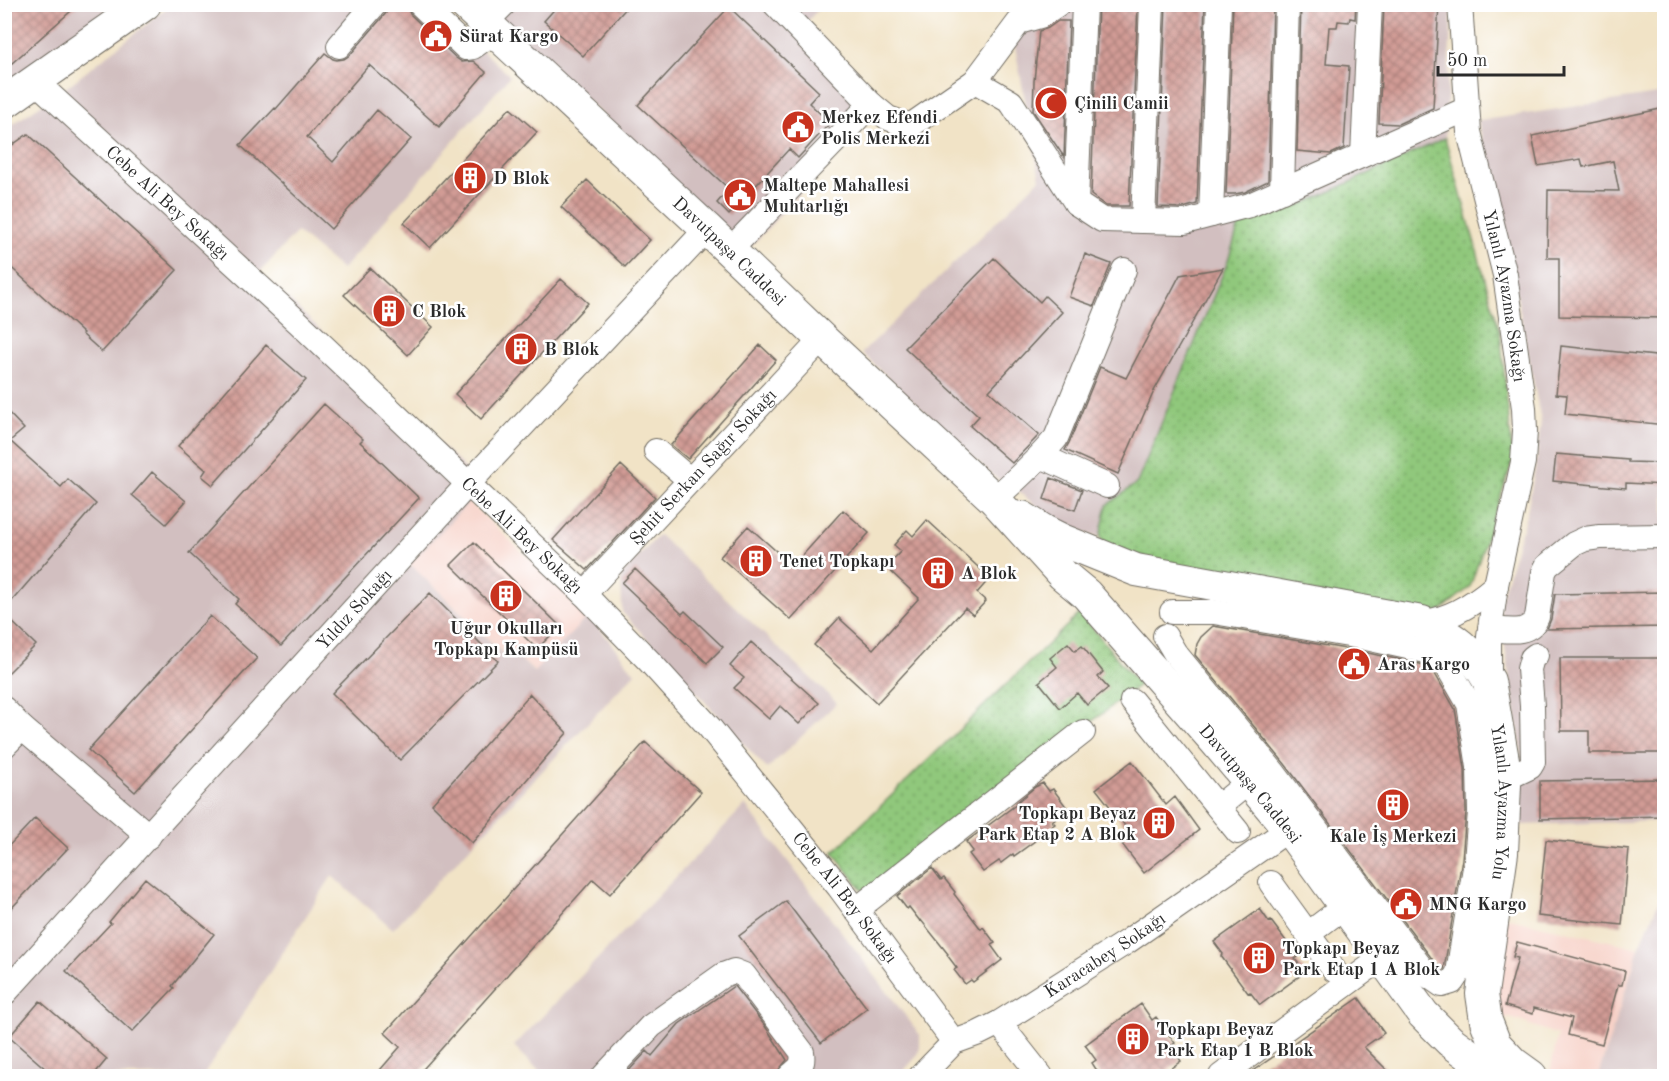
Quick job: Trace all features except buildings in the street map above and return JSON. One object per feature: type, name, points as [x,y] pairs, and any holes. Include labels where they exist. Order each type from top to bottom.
[{"type":"main road","points":[[4,103],[146,4]]},
{"type":"main road","name":"Davutpaşa Caddesi","points":[[488,14],[707,229],[994,498],[1063,575],[1086,594],[1209,733],[1289,829],[1423,1014],[1455,1045],[1498,1077]]},
{"type":"main road","name":"Davutpaşa Caddesi","points":[[994,498],[1044,531],[1083,549],[1145,571],[1422,622],[1448,635],[1467,650],[1489,681]]},
{"type":"main road","points":[[1086,594],[1089,583],[1104,571],[1145,571]]},
{"type":"main road","name":"Yılanlı Ayazma Yolu","points":[[1482,994],[1502,853],[1505,779],[1502,749],[1489,681]]},
{"type":"main road","points":[[1423,1014],[1455,1024],[1471,1014],[1482,994]]},
{"type":"main road","points":[[1482,994],[1486,1021],[1495,1044],[1513,1063],[1531,1077]]},
{"type":"street","points":[[339,46],[375,4]]},
{"type":"street","points":[[420,4],[466,48],[473,47],[488,14]]},
{"type":"street","points":[[775,4],[871,104],[888,118],[910,126],[975,81],[1017,13],[1040,16],[1058,4]]},
{"type":"street","points":[[1076,203],[1084,4]]},
{"type":"street","points":[[1143,221],[1152,4]]},
{"type":"street","points":[[1211,215],[1219,4]]},
{"type":"street","points":[[1282,191],[1287,4]]},
{"type":"street","points":[[1363,155],[1370,4]]},
{"type":"street","name":"Yılanlı Ayazma Sokağı","points":[[1460,4],[1469,132],[1504,274],[1524,408],[1525,431],[1523,462],[1496,585],[1490,630],[1489,681]]},
{"type":"street","name":"Cebe Ali Bey Sokağı","points":[[34,81],[299,323],[584,594],[650,662],[710,728],[856,910],[954,1042]]},
{"type":"street","points":[[975,81],[1011,102],[1076,203],[1102,220],[1185,222],[1250,205],[1467,109]]},
{"type":"street","points":[[730,250],[871,104]]},
{"type":"street","name":"Yıldız Sokağı","points":[[4,993],[468,484],[707,229]]},
{"type":"street","points":[[994,498],[1022,475],[1056,438],[1124,270]]},
{"type":"street","name":"Şehit Serkan Sağır Sokağı","points":[[584,594],[822,339]]},
{"type":"street","points":[[656,451],[690,480]]},
{"type":"street","points":[[1041,456],[1107,486]]},
{"type":"street","points":[[1490,630],[1524,630],[1534,623],[1547,566],[1574,544],[1585,539],[1600,537],[1665,536]]},
{"type":"street","points":[[1129,643],[1164,636],[1171,630],[1174,622],[1172,612],[1145,571]]},
{"type":"street","points":[[1422,622],[1444,618],[1483,596],[1496,585]]},
{"type":"street","points":[[1164,636],[1174,653],[1288,791],[1426,974],[1442,984],[1452,982],[1458,973],[1474,872],[1480,800],[1479,766],[1469,704],[1446,664],[1426,651],[1366,638],[1214,612],[1172,612]]},
{"type":"street","points":[[1505,779],[1530,767],[1533,762],[1533,705],[1529,669],[1536,655]]},
{"type":"street","points":[[1132,701],[1238,832]]},
{"type":"street","points":[[4,709],[22,728],[149,836]]},
{"type":"street","points":[[4,746],[22,728]]},
{"type":"street","points":[[856,910],[1083,732]]},
{"type":"street","points":[[1218,807],[1250,781]]},
{"type":"street","name":"Karacabey Sokağı","points":[[921,1077],[954,1042],[999,1023],[1144,917],[1179,918],[1289,829]]},
{"type":"street","points":[[1271,883],[1334,970]]},
{"type":"street","points":[[1308,934],[1345,906]]},
{"type":"street","points":[[1221,1077],[1382,958]]},
{"type":"street","points":[[604,1077],[651,1026],[723,975],[734,971],[744,975],[802,1052],[803,1061],[790,1077]]},
{"type":"street","points":[[999,1023],[1041,1077]]},
{"type":"shaded area","points":[[4,5],[114,5],[7,86],[4,84]]},
{"type":"shaded area","points":[[171,5],[433,5],[510,76],[342,270],[297,232],[260,272],[467,470],[469,502],[410,564],[506,656],[512,651],[534,672],[589,615],[635,673],[393,929],[332,876],[203,1076],[5,1076],[4,130],[63,90]]},
{"type":"shaded area","points":[[484,5],[823,5],[804,24],[876,110],[748,250]]},
{"type":"shaded area","points":[[1007,5],[1452,5],[1445,138],[1308,202],[1239,225],[1228,261],[1137,483],[1107,505],[1100,537],[1070,530],[1048,516],[1016,489],[996,478],[862,353],[1040,179]]},
{"type":"shaded area","points":[[1664,93],[1664,821],[1521,825],[1521,748],[1500,602],[1527,512],[1541,421],[1514,281],[1478,121]]},
{"type":"shaded area","points":[[469,502],[589,615],[535,672],[512,651],[507,656],[410,564]]},
{"type":"shaded area","points":[[659,535],[837,703],[767,769],[622,612],[621,575]]},
{"type":"shaded area","points":[[745,805],[920,1035],[917,1056],[899,1076],[544,1076],[514,1046]]},
{"type":"shaded area","points":[[1664,889],[1664,1076],[1598,1076],[1639,948]]},
{"type":"shaded area","points":[[1505,917],[1639,948],[1598,1076],[1549,1076],[1558,1035],[1508,1017],[1493,1022]]},
{"type":"green space","points":[[1445,138],[1500,332],[1513,460],[1470,587],[1434,616],[1110,553],[1100,537],[1107,505],[1137,483],[1228,261],[1239,225],[1308,202]]},
{"type":"green space","points":[[1080,613],[1139,685],[867,896],[833,852]]},
{"type":"place","name":"Sürat Kargo","points":[[436,36]]},
{"type":"place","name":"Çinili Camii","points":[[1051,103]]},
{"type":"place","name":"Merkez Efendi Polis Merkezi","points":[[798,127]]},
{"type":"place","name":"D Blok","points":[[470,178]]},
{"type":"place","name":"Maltepe Mahallesi Muhtarlığı","points":[[740,195]]},
{"type":"place","name":"C Blok","points":[[389,311]]},
{"type":"place","name":"B Blok","points":[[521,349]]},
{"type":"place","name":"Tenet Topkapı","points":[[756,561]]},
{"type":"place","name":"A Blok","points":[[938,573]]},
{"type":"place","name":"Uğur Okulları Topkapı Kampüsü","points":[[506,596]]},
{"type":"place","name":"Aras Kargo","points":[[1354,664]]},
{"type":"place","name":"Kale İş Merkezi","points":[[1393,805]]},
{"type":"place","name":"Topkapı Beyaz Park Etap 2 A Blok","points":[[1159,823]]},
{"type":"place","name":"MNG Kargo","points":[[1406,904]]},
{"type":"place","name":"Topkapı Beyaz Park Etap 1 A Blok","points":[[1259,958]]},
{"type":"place","name":"Topkapı Beyaz Park Etap 1 B Blok","points":[[1133,1039]]}]
